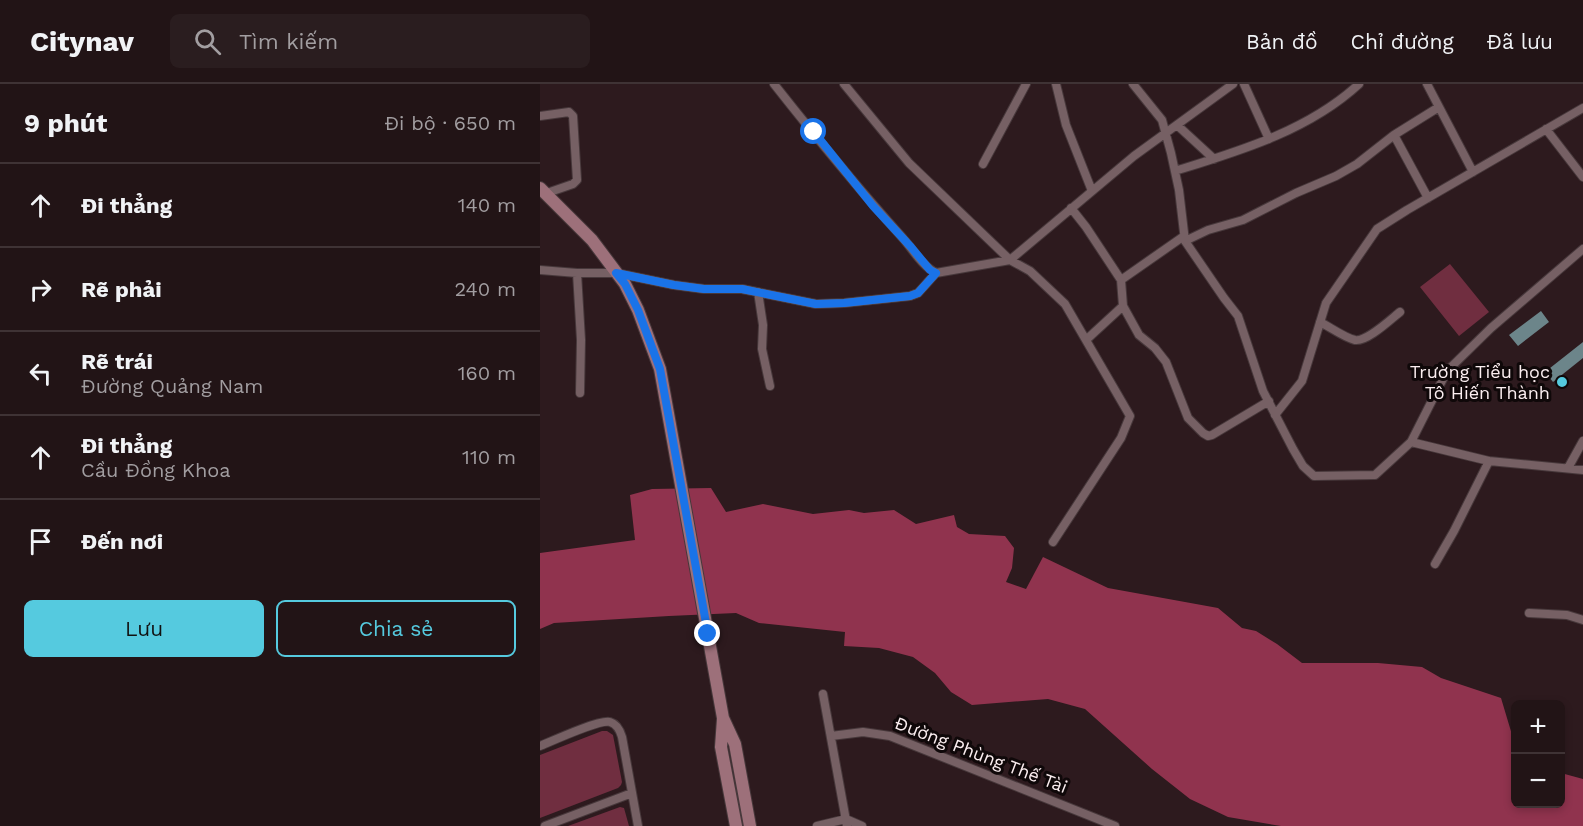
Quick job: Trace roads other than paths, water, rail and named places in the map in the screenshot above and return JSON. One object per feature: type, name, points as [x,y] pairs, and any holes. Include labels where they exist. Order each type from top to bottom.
[{"type":"main road","points":[[543,190],[592,240],[625,284],[638,310],[660,369],[723,718],[721,747],[736,826]]},
{"type":"main road","points":[[723,718],[735,744],[750,826]]},
{"type":"street","points":[[774,84],[873,206],[930,270],[936,273],[1010,260],[1134,156],[1233,84]]},
{"type":"street","points":[[844,84],[909,163],[1010,260],[1030,271],[1065,304],[1130,416],[1121,438],[1053,542]]},
{"type":"street","points":[[983,164],[1026,84]]},
{"type":"street","points":[[1056,84],[1066,125],[1092,191]]},
{"type":"street","points":[[1133,84],[1162,120],[1179,190],[1184,238],[1238,316],[1263,391],[1303,466],[1314,476],[1375,475],[1411,442],[1448,371],[1491,328],[1583,249]]},
{"type":"street","points":[[1244,84],[1269,139]]},
{"type":"street","points":[[1175,171],[1269,139],[1328,109],[1359,84]]},
{"type":"street","points":[[1427,84],[1473,172]]},
{"type":"street","points":[[1121,280],[1184,238],[1243,220],[1274,203],[1335,176],[1357,164],[1394,135],[1439,107]]},
{"type":"street","points":[[1275,415],[1302,381],[1326,303],[1377,229],[1583,108]]},
{"type":"street","points":[[540,116],[569,112],[573,116],[577,180],[573,184],[543,190]]},
{"type":"street","points":[[1176,125],[1214,159]]},
{"type":"street","points":[[1546,129],[1583,177]]},
{"type":"street","points":[[1394,135],[1428,198]]},
{"type":"street","points":[[1071,208],[1121,280],[1123,306],[1139,334],[1166,362],[1188,418],[1206,435],[1212,435],[1269,401]]},
{"type":"street","points":[[540,270],[616,273],[704,289],[742,289],[816,304],[910,296],[918,293],[936,273]]},
{"type":"street","points":[[577,273],[581,340],[580,393]]},
{"type":"street","points":[[758,292],[763,325],[762,349],[770,386]]},
{"type":"street","points":[[1086,340],[1123,306]]},
{"type":"street","points":[[1320,322],[1351,339],[1360,340],[1401,312]]},
{"type":"street","points":[[1568,468],[1583,441]]},
{"type":"street","points":[[1411,442],[1489,460],[1583,470]]},
{"type":"street","points":[[1435,564],[1489,460]]},
{"type":"street","points":[[1529,613],[1567,615],[1583,620]]},
{"type":"street","points":[[823,694],[846,823]]},
{"type":"street","points":[[540,746],[598,723],[608,722],[617,727],[622,737],[638,826]]},
{"type":"street","name":"Đường Phùng Thế Tài","points":[[831,736],[863,732],[890,736],[1115,826]]},
{"type":"street","points":[[544,826],[632,792]]},
{"type":"street","points":[[817,826],[846,823],[862,826]]},
{"type":"place","name":"Trường Tiểu học Tô Hiến Thành","points":[[1562,382]]}]
